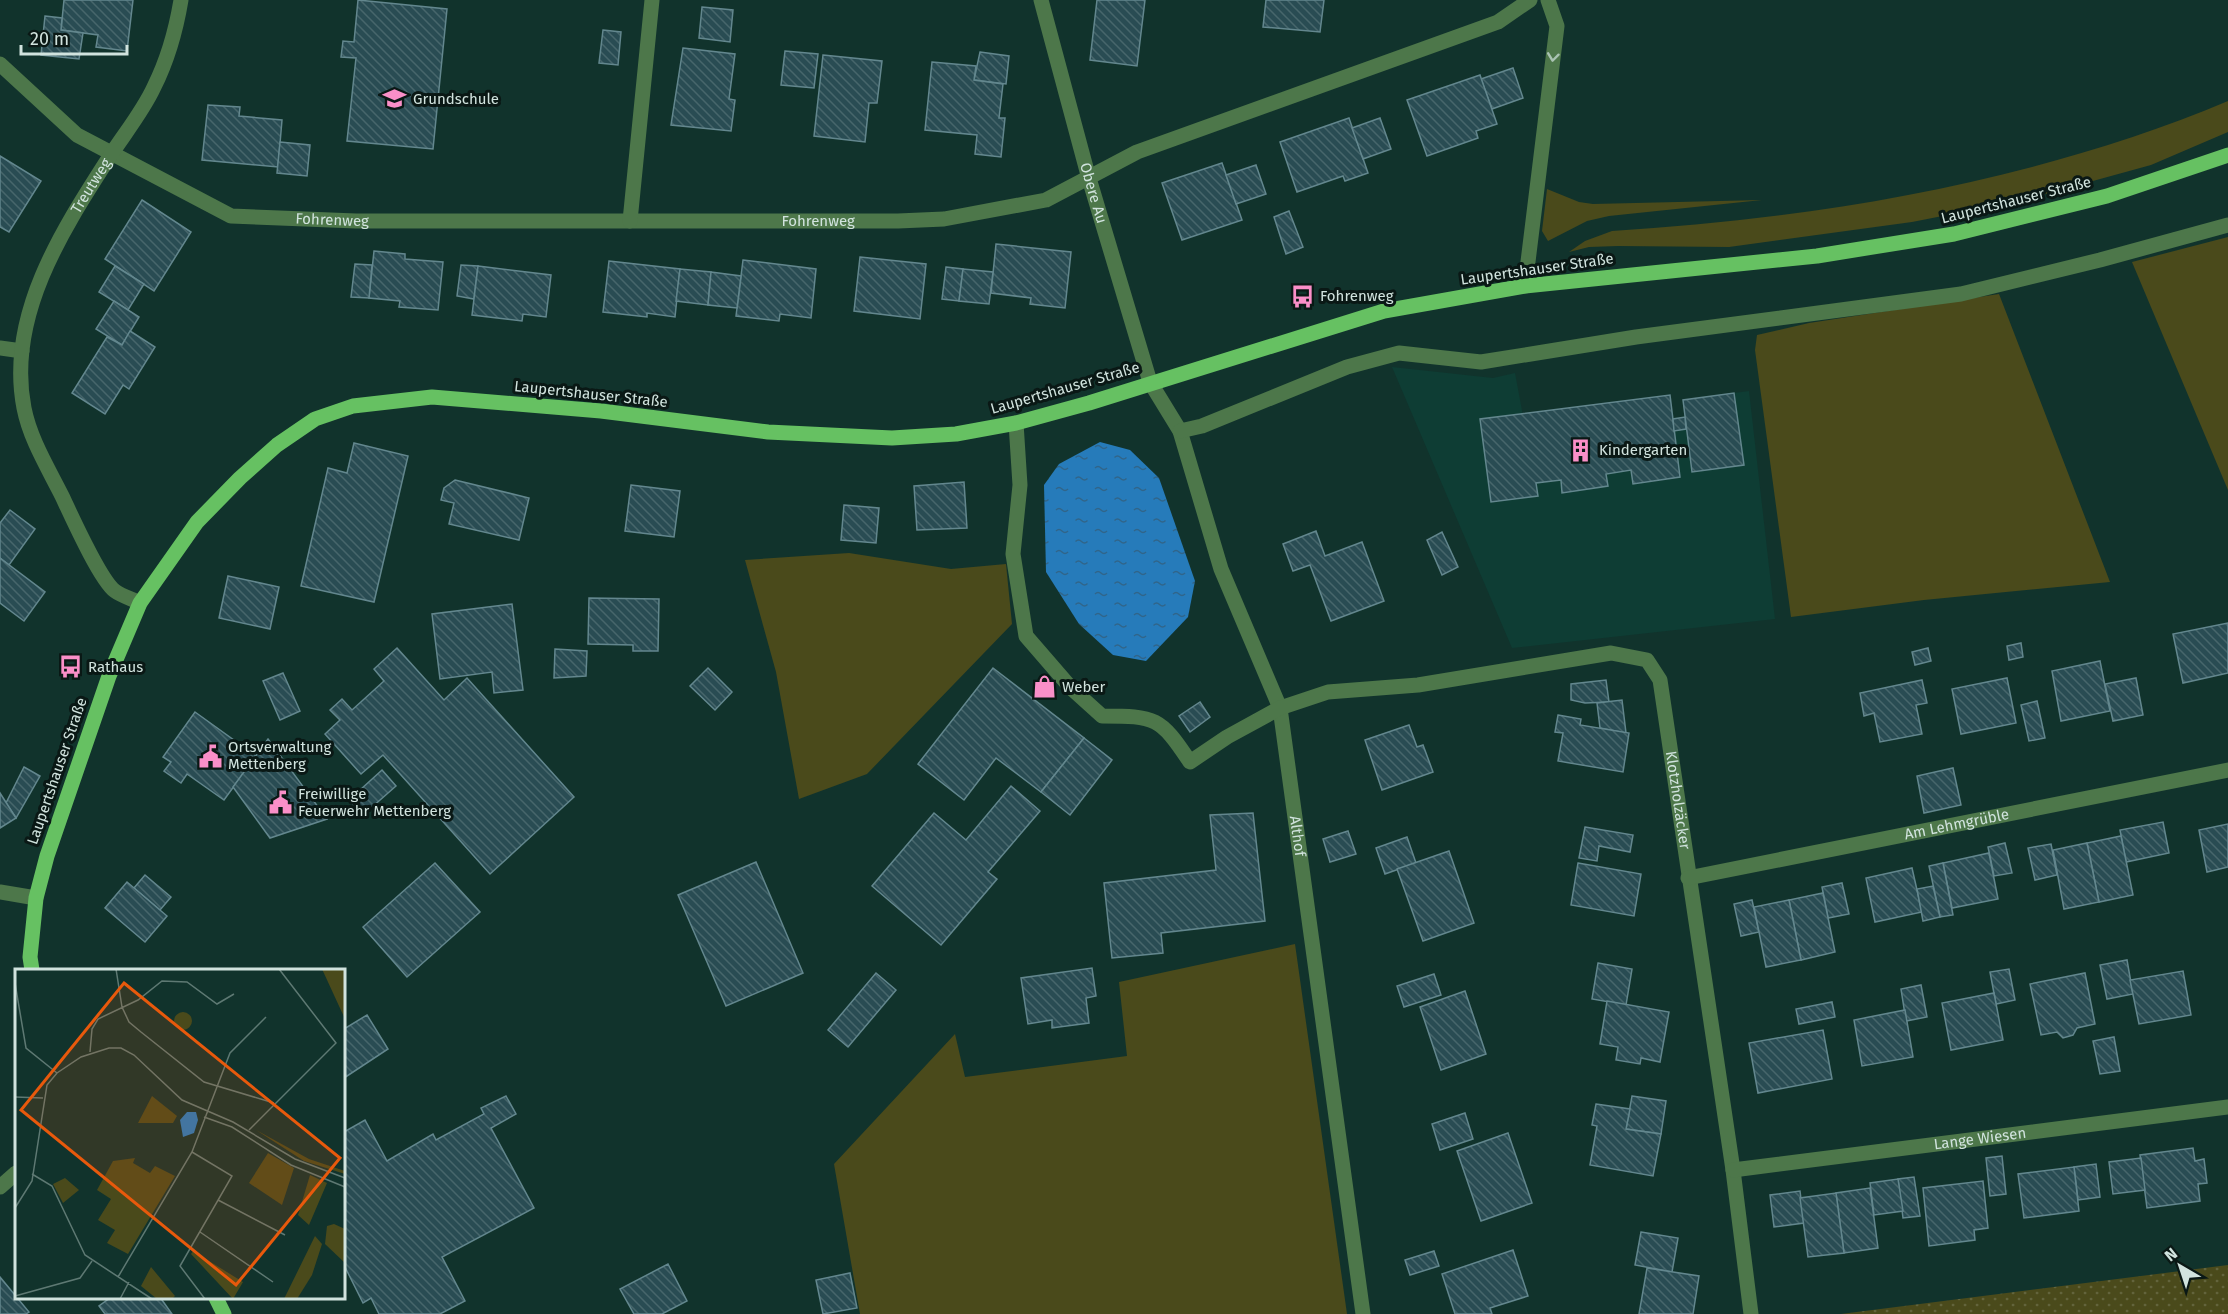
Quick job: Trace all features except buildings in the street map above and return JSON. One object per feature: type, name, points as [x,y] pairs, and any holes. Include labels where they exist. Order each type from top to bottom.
[{"type":"main road","name":"Laupertshauser Straße","points":[[32,969],[36,898],[77,765],[109,676],[140,603],[197,522],[240,478],[277,445],[315,419],[353,406],[432,396],[601,411],[768,432],[892,438],[956,434],[1016,423],[1384,311],[1525,286],[1817,256],[1954,234],[2107,196],[2228,155]]},
{"type":"main road","points":[[216,1299],[224,1314]]},
{"type":"street","points":[[111,155],[154,87],[176,33],[181,0]]},
{"type":"street","points":[[630,221],[652,0]]},
{"type":"street","name":"Obere Au","points":[[1041,0],[1089,175],[1150,382]]},
{"type":"street","name":"Fohrenweg","points":[[111,155],[231,216],[356,221],[838,223],[944,219],[1046,200],[1089,175],[1148,148],[1498,22],[1530,0]]},
{"type":"street","points":[[1525,286],[1557,26],[1548,0]]},
{"type":"street","name":"Treutweg","points":[[0,64],[77,135],[111,155],[56,244],[38,286],[22,351],[21,378],[24,409],[38,449],[92,556],[114,590],[140,603]]},
{"type":"street","points":[[1180,431],[1202,426],[1347,367],[1399,354],[1481,362],[1636,337],[1960,294],[2100,260],[2228,225]]},
{"type":"street","points":[[0,348],[22,351]]},
{"type":"street","name":"Althof","points":[[1150,382],[1180,431],[1221,569],[1280,708],[1363,1314]]},
{"type":"street","name":"Klotzholzäcker","points":[[1016,423],[1020,485],[1013,555],[1026,636],[1071,688],[1102,716],[1141,716],[1168,729],[1190,762],[1227,737],[1280,708],[1328,692],[1418,685],[1611,654],[1647,660],[1660,680],[1733,1170],[1751,1314]]},
{"type":"street","name":"Am Lehmgrüble","points":[[1688,878],[2228,770]]},
{"type":"street","points":[[0,892],[36,898]]},
{"type":"street","name":"Lange Wiesen","points":[[1733,1170],[2228,1107]]},
{"type":"street","points":[[0,1187],[15,1174]]},
{"type":"shaded area","points":[[2228,101],[2228,132],[2151,165],[2024,200],[1912,222],[1729,247],[1618,246],[1589,247],[1569,252],[1585,241],[1612,231],[1768,217],[1926,192],[2080,153],[2155,129]]},
{"type":"shaded area","points":[[1547,189],[1579,202],[1593,204],[1762,200],[1609,216],[1587,221],[1548,241],[1542,231]]},
{"type":"shaded area","points":[[2228,237],[2228,490],[2132,262]]},
{"type":"shaded area","points":[[1999,294],[2110,582],[1924,600],[1791,617],[1755,350],[1757,335],[1809,323]]},
{"type":"shaded area","points":[[1392,367],[1493,378],[1515,373],[1538,496],[1536,483],[1561,480],[1562,493],[1608,486],[1606,474],[1631,470],[1633,484],[1680,478],[1674,431],[1686,429],[1692,472],[1744,465],[1734,393],[1749,391],[1775,619],[1512,648]]},
{"type":"shaded area","points":[[849,553],[951,569],[1006,564],[1012,624],[867,774],[799,799],[776,672],[745,560]]},
{"type":"shaded area","points":[[1295,944],[1347,1314],[860,1314],[834,1164],[955,1034],[965,1077],[1127,1056],[1119,982]]},
{"type":"shaded area","points":[[2228,1265],[2228,1314],[1841,1314]]},
{"type":"water","points":[[1100,442],[1130,450],[1159,478],[1195,581],[1188,617],[1146,661],[1113,655],[1079,624],[1046,572],[1044,485],[1059,464]]},
{"type":"place","name":"Grundschule","points":[[395,99]]},
{"type":"place","name":"Fohrenweg","points":[[1302,296]]},
{"type":"place","name":"Kindergarten","points":[[1581,450]]},
{"type":"place","name":"Rathaus","points":[[70,667]]},
{"type":"place","name":"Weber","points":[[1044,687]]},
{"type":"place","name":"Ortsverwaltung Mettenberg","points":[[210,756]]},
{"type":"place","name":"Freiwillige Feuerwehr Mettenberg","points":[[280,803]]}]
